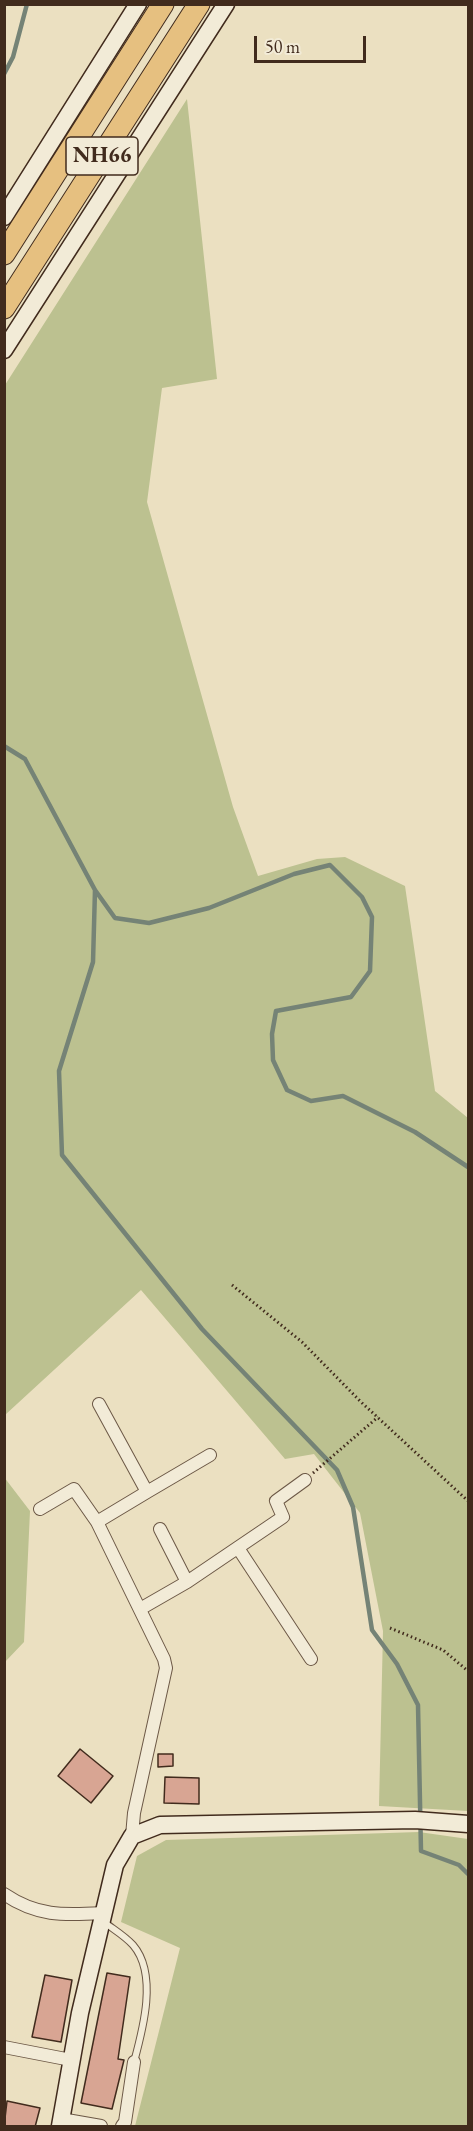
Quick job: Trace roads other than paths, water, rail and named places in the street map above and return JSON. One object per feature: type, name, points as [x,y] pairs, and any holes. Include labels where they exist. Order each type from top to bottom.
[{"type":"highway","name":"NH66","points":[[4,254],[163,4]]},
{"type":"highway","name":"NH66","points":[[4,308],[199,4]]},
{"type":"street","points":[[4,217],[138,4]]},
{"type":"street","points":[[4,350],[226,4]]},
{"type":"street","points":[[99,1404],[147,1492]]},
{"type":"street","points":[[97,1522],[210,1455]]},
{"type":"street","points":[[140,1609],[187,1582],[283,1517],[276,1501],[305,1480]]},
{"type":"street","points":[[40,1509],[74,1489],[97,1522],[164,1659],[166,1668],[134,1813],[132,1836],[115,1864],[102,1916],[71,2060],[61,2123],[101,2127]]},
{"type":"street","points":[[160,1529],[187,1582]]},
{"type":"street","points":[[238,1548],[311,1659]]},
{"type":"street","points":[[132,1836],[160,1825],[422,1820],[468,1824]]},
{"type":"street","points":[[4,1894],[23,1907],[59,1916],[102,1916]]},
{"type":"street","points":[[4,2047],[71,2060]]},
{"type":"street","points":[[122,2127],[125,2122],[134,2062]]},
{"type":"lane","points":[[102,1916],[134,1946],[147,1978],[143,2027],[134,2062]]},
{"type":"waterway","points":[[4,74],[13,57],[27,4]]},
{"type":"waterway","points":[[4,746],[25,759],[95,890],[115,918],[149,923],[209,908],[294,874],[330,865],[362,897],[372,917],[370,971],[351,997],[276,1011],[272,1034],[273,1060],[287,1090],[311,1101],[343,1096],[415,1132],[468,1167]]},
{"type":"waterway","points":[[95,890],[93,962],[59,1071],[62,1155],[202,1329],[337,1470],[353,1507],[372,1630],[397,1664],[418,1705],[421,1851],[459,1865],[468,1874]]}]
